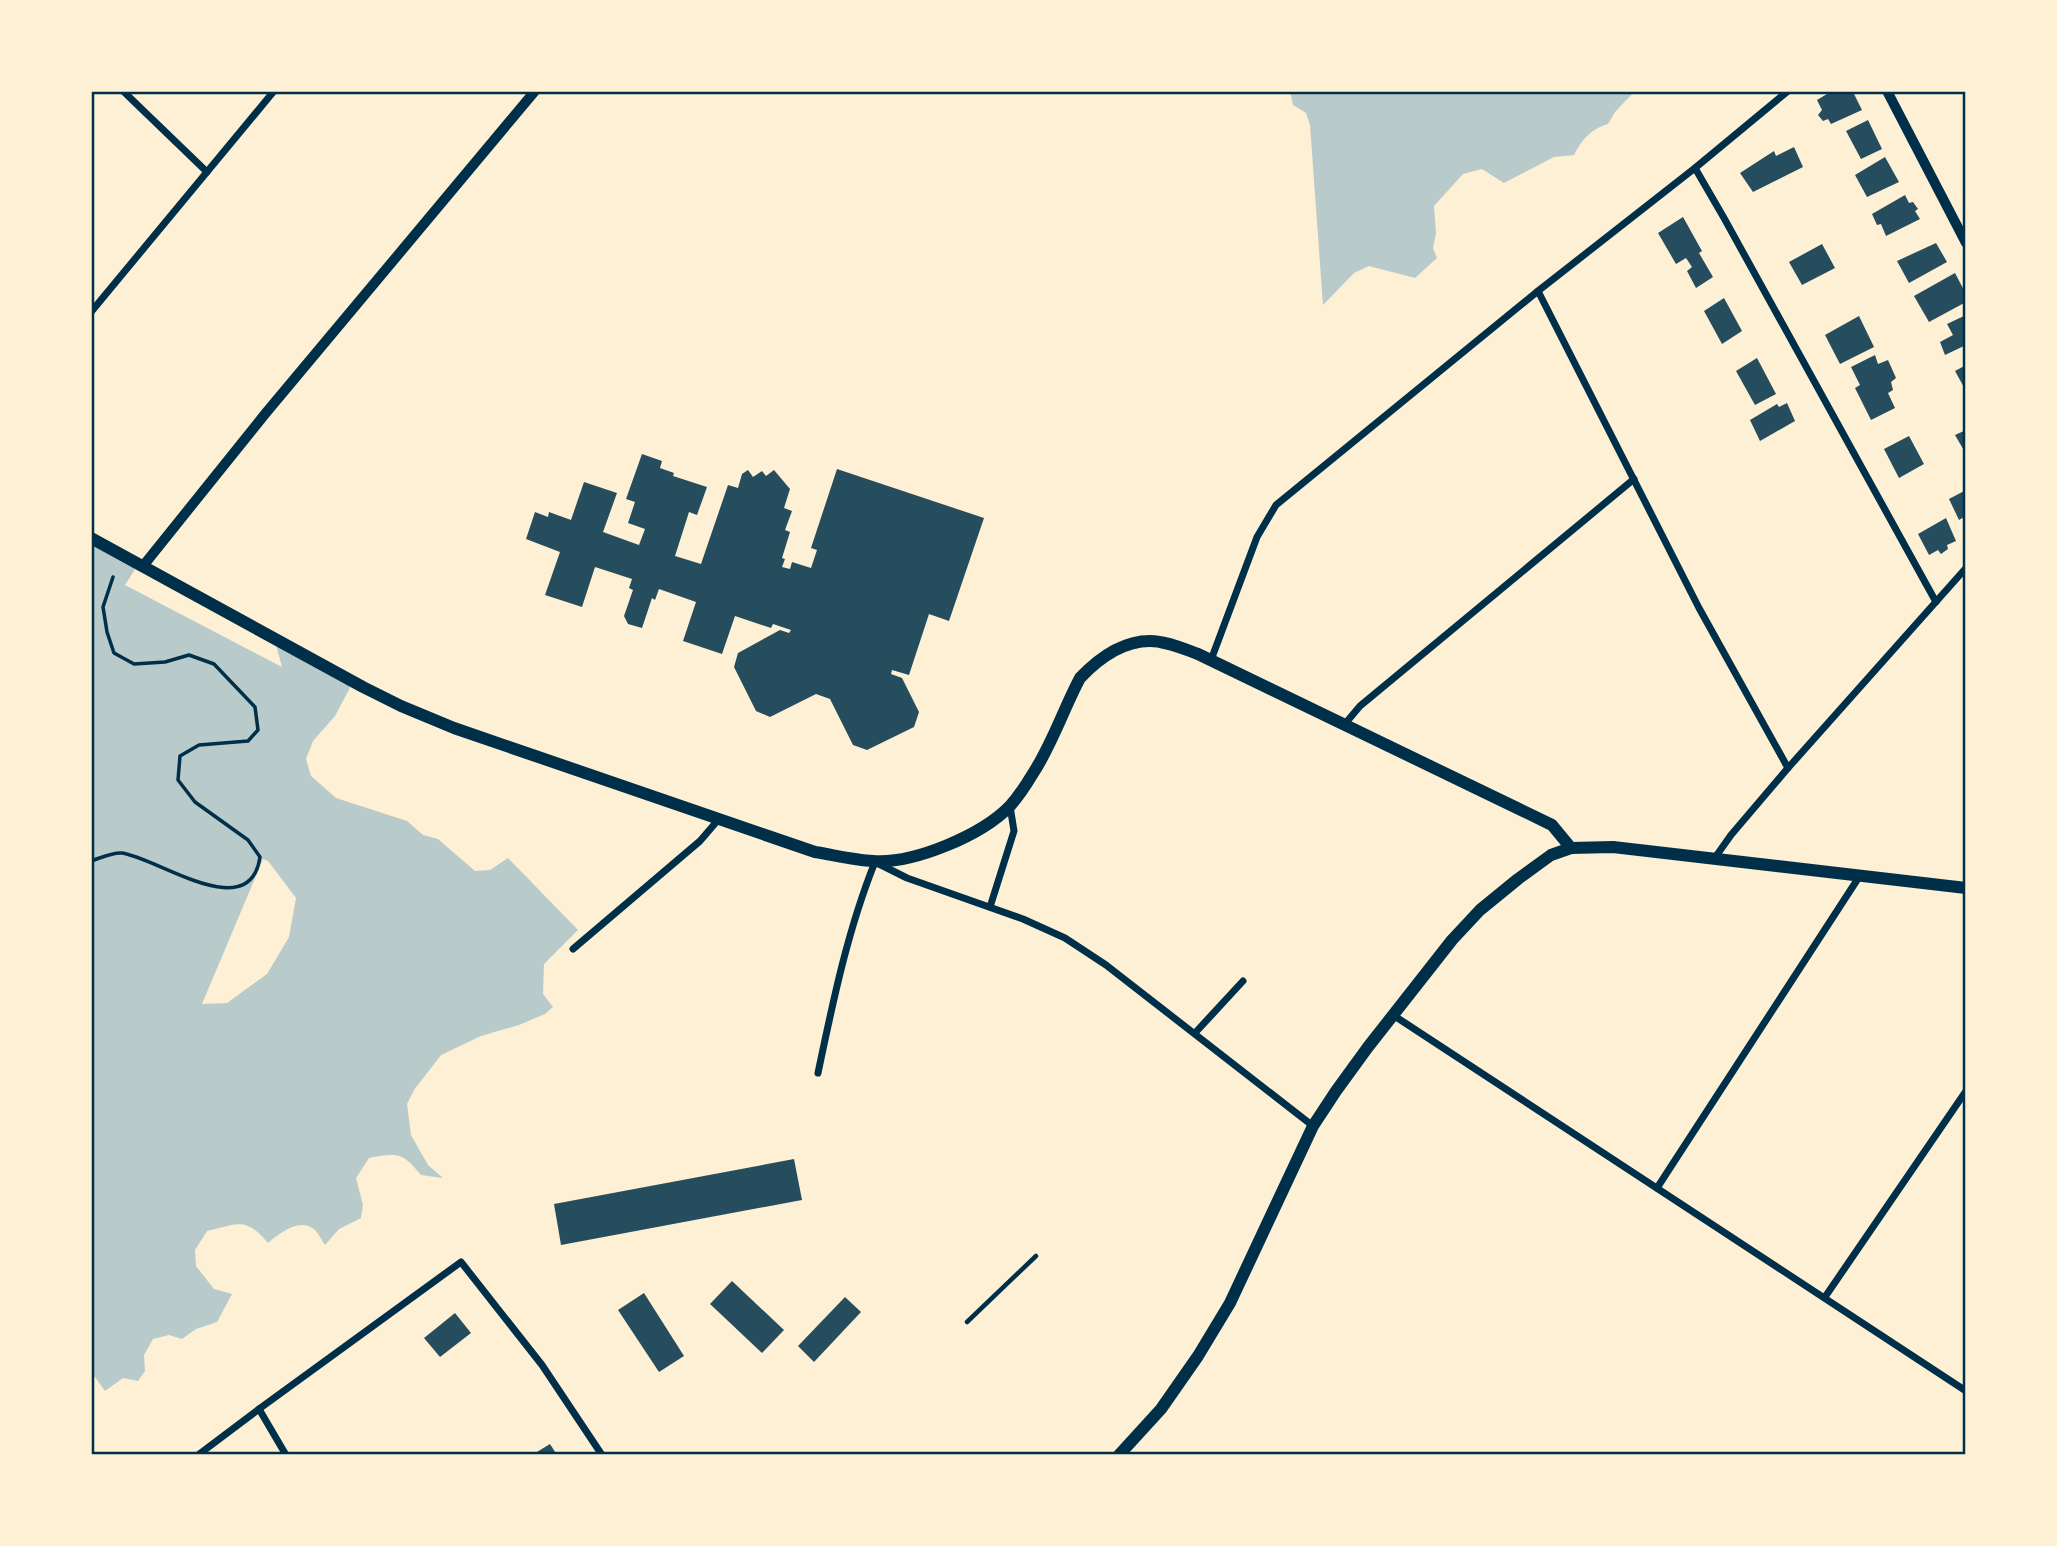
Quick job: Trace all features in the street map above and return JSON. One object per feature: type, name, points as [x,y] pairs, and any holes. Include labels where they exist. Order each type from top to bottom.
[{"type":"main road","points":[[91,538],[401,706],[454,728],[815,852],[875,862],[915,855],[961,839],[1010,806],[1033,774],[1080,678],[1112,651],[1150,640],[1198,654],[1552,825],[1571,848]]},
{"type":"main road","points":[[1119,1455],[1161,1409],[1198,1356],[1235,1292],[1313,1126],[1336,1091],[1452,940],[1480,911],[1536,864],[1571,848],[1613,847],[1966,888]]},
{"type":"street","points":[[123,91],[207,172]]},
{"type":"street","points":[[91,312],[274,91]]},
{"type":"street","points":[[143,566],[265,414],[535,91]]},
{"type":"street","points":[[1211,660],[1256,537],[1276,505],[1788,91]]},
{"type":"street","points":[[1887,91],[1966,243]]},
{"type":"street","points":[[1695,168],[1936,603]]},
{"type":"street","points":[[1538,291],[1699,608],[1788,768]]},
{"type":"street","points":[[1344,724],[1360,706],[1634,480]]},
{"type":"street","points":[[1714,860],[1731,835],[1788,768],[1966,568]]},
{"type":"street","points":[[990,907],[1014,831],[1010,806]]},
{"type":"street","points":[[573,949],[700,841],[718,820]]},
{"type":"street","points":[[818,1073],[837,985],[875,862],[907,878],[990,907],[1065,938],[1106,965],[1313,1126]]},
{"type":"street","points":[[1657,1188],[1859,877]]},
{"type":"street","points":[[1195,1033],[1243,981]]},
{"type":"street","points":[[1392,1016],[1966,1391]]},
{"type":"street","points":[[1825,1297],[1966,1091]]},
{"type":"street","points":[[198,1455],[461,1262],[542,1364],[602,1455]]},
{"type":"street","points":[[259,1409],[286,1455]]},
{"type":"lane","points":[[967,1322],[1036,1256]]},
{"type":"path","points":[[91,861],[120,853],[207,884],[236,888],[248,883],[258,871],[260,857],[248,840],[195,802],[178,780],[180,756],[199,744],[248,741],[258,730],[255,707],[214,664],[189,656],[165,662],[134,664],[114,653],[103,607],[113,577]]},
{"type":"shaded area","points":[[1290,91],[1635,91],[1615,112],[1608,124],[1588,135],[1574,155],[1554,157],[1504,183],[1482,169],[1463,174],[1434,206],[1436,233],[1433,248],[1437,258],[1415,278],[1369,266],[1354,273],[1323,305],[1310,125],[1306,113],[1293,105]]},
{"type":"shaded area","points":[[91,536],[139,563],[125,585],[282,667],[274,637],[353,682],[335,716],[313,741],[306,759],[311,776],[336,798],[407,821],[423,835],[438,839],[475,871],[490,870],[508,858],[578,930],[544,964],[543,994],[553,1007],[545,1014],[481,1036],[441,1055],[414,1090],[407,1104],[411,1135],[428,1165],[443,1178],[421,1175],[399,1156],[369,1158],[356,1178],[363,1205],[361,1218],[339,1229],[325,1245],[315,1230],[303,1225],[290,1228],[268,1243],[247,1225],[207,1231],[195,1250],[196,1266],[214,1289],[232,1294],[217,1322],[196,1329],[182,1339],[169,1335],[153,1339],[144,1355],[145,1371],[138,1381],[123,1378],[105,1391],[91,1375]],"holes":[[[263,859],[268,861],[296,898],[289,937],[267,974],[227,1003],[202,1004]]]},
{"type":"building","points":[[1832,91],[1853,92],[1862,110],[1831,124],[1828,119],[1823,121],[1818,115],[1822,110],[1817,100]]},
{"type":"building","points":[[1868,120],[1882,149],[1861,159],[1846,131]]},
{"type":"building","points":[[1794,147],[1803,167],[1753,192],[1740,173],[1774,151],[1776,156]]},
{"type":"building","points":[[1885,157],[1899,182],[1867,197],[1855,175]]},
{"type":"building","points":[[1905,195],[1909,203],[1913,202],[1918,209],[1915,211],[1920,219],[1886,236],[1881,224],[1877,225],[1872,214]]},
{"type":"building","points":[[1683,217],[1713,277],[1696,288],[1687,271],[1692,267],[1686,258],[1676,264],[1658,233]]},
{"type":"building","points":[[1936,243],[1947,262],[1909,283],[1897,261]]},
{"type":"building","points":[[1822,244],[1835,268],[1802,285],[1789,262]]},
{"type":"building","points":[[1955,273],[1966,294],[1966,302],[1929,322],[1914,296]]},
{"type":"building","points":[[1724,298],[1742,331],[1722,344],[1704,311]]},
{"type":"building","points":[[1966,315],[1966,345],[1945,355],[1940,342],[1953,335],[1947,324]]},
{"type":"building","points":[[1859,316],[1874,347],[1840,364],[1825,335]]},
{"type":"building","points":[[1875,355],[1878,364],[1888,360],[1896,378],[1891,382],[1893,390],[1888,393],[1895,408],[1871,420],[1855,388],[1860,385],[1851,367]]},
{"type":"building","points":[[1757,358],[1776,394],[1755,405],[1736,371]]},
{"type":"building","points":[[1966,365],[1966,391],[1955,371]]},
{"type":"building","points":[[1787,403],[1795,421],[1760,441],[1750,420],[1777,404],[1779,407]]},
{"type":"building","points":[[1966,430],[1966,454],[1955,435]]},
{"type":"building","points":[[1909,436],[1924,464],[1899,478],[1884,449]]},
{"type":"building","points":[[642,454],[662,461],[660,468],[674,473],[673,476],[707,487],[697,515],[689,512],[675,556],[701,564],[728,485],[738,488],[742,474],[748,470],[753,477],[762,471],[766,476],[774,470],[790,489],[784,508],[792,511],[785,530],[790,532],[782,567],[790,569],[792,562],[811,568],[817,550],[811,548],[837,469],[984,518],[949,621],[929,614],[909,675],[892,670],[891,674],[902,678],[919,712],[914,727],[867,750],[853,745],[830,699],[816,694],[770,717],[756,711],[734,667],[738,653],[780,630],[789,633],[791,630],[773,624],[771,628],[735,616],[722,654],[683,641],[696,602],[659,589],[655,600],[652,598],[642,628],[628,624],[624,616],[633,590],[629,588],[632,579],[595,567],[582,607],[545,595],[560,552],[526,539],[535,512],[548,517],[549,512],[571,520],[584,482],[617,493],[603,532],[639,545],[645,529],[628,523],[635,502],[626,499]]},
{"type":"building","points":[[1966,490],[1966,516],[1959,520],[1949,499]]},
{"type":"building","points":[[1946,518],[1956,541],[1947,545],[1948,549],[1941,554],[1938,550],[1929,555],[1918,534]]},
{"type":"building","points":[[794,1159],[802,1200],[561,1245],[554,1204]]},
{"type":"building","points":[[732,1281],[784,1330],[762,1353],[710,1304]]},
{"type":"building","points":[[644,1293],[684,1356],[659,1372],[618,1310]]},
{"type":"building","points":[[845,1297],[861,1312],[814,1362],[798,1346]]},
{"type":"building","points":[[455,1313],[471,1333],[440,1357],[424,1338]]},
{"type":"building","points":[[550,1444],[557,1455],[532,1455]]}]
